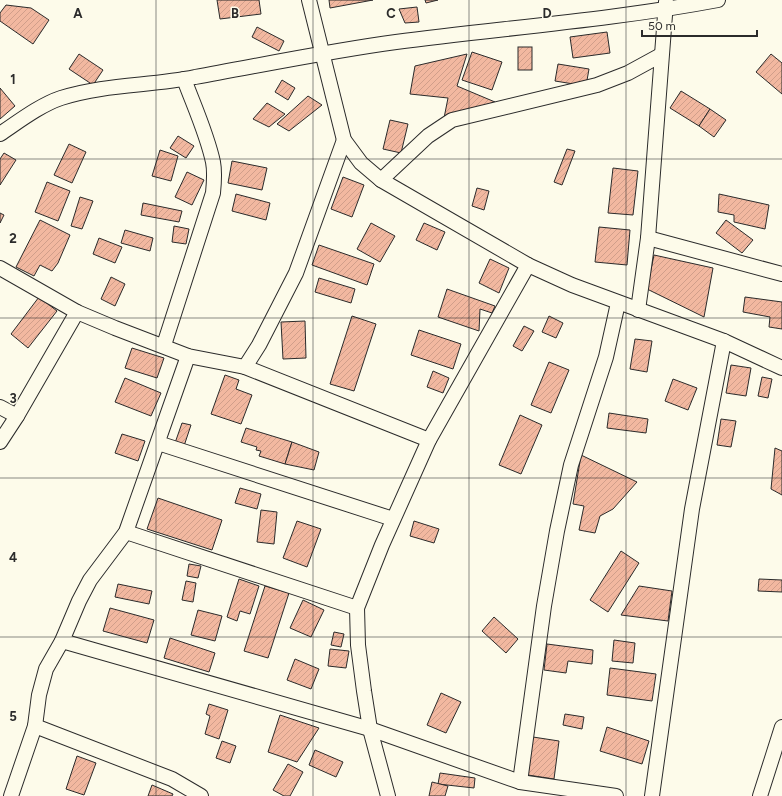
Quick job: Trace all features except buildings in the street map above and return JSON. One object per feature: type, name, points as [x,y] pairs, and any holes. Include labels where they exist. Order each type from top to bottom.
[{"type":"street","points":[[309,0],[344,140],[361,162],[381,180],[528,265],[572,285],[618,303],[724,341],[782,368]]},
{"type":"street","points":[[0,134],[20,120],[59,99],[98,88],[184,80],[322,53],[394,42],[665,5],[718,0]]},
{"type":"street","points":[[638,310],[648,238],[665,5]]},
{"type":"street","points":[[381,180],[428,136],[452,120],[597,85],[628,73],[661,55]]},
{"type":"street","points":[[164,345],[213,193],[213,163],[184,80]]},
{"type":"street","points":[[245,367],[259,345],[296,273],[344,140]]},
{"type":"street","points":[[648,238],[782,274]]},
{"type":"street","points":[[388,796],[370,729],[358,645],[357,608],[393,519],[429,440],[528,265]]},
{"type":"street","points":[[0,268],[78,312],[164,345],[188,356],[245,367],[429,440]]},
{"type":"street","points":[[520,782],[544,606],[557,531],[571,465],[606,357],[618,303]]},
{"type":"street","points":[[0,442],[17,416],[78,312]]},
{"type":"street","points":[[652,796],[692,509],[724,341]]},
{"type":"street","points":[[11,796],[35,726],[39,695],[46,669],[62,641],[79,601],[90,580],[126,532],[188,356]]},
{"type":"street","points":[[0,407],[17,416]]},
{"type":"street","points":[[158,443],[393,519]]},
{"type":"street","points":[[126,532],[357,608]]},
{"type":"street","points":[[62,641],[370,729],[520,782],[616,796]]},
{"type":"street","points":[[35,726],[172,779],[201,796]]},
{"type":"street","points":[[760,796],[782,727]]}]
